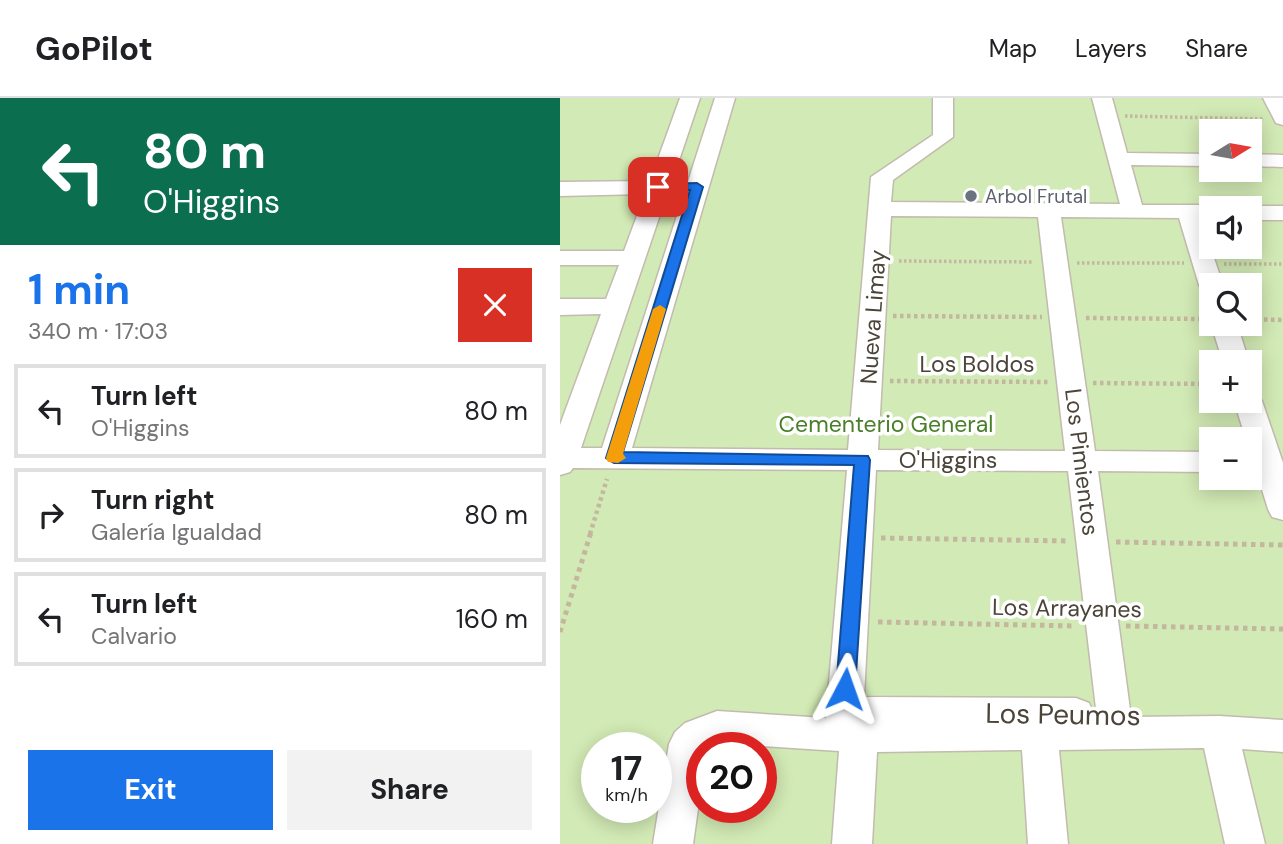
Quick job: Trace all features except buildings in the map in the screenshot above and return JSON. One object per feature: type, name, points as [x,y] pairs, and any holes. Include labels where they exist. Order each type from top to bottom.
[{"type":"street","points":[[561,460],[571,402],[616,306],[690,98]]},
{"type":"street","points":[[614,458],[725,98]]},
{"type":"street","name":"Nueva Limay","points":[[852,844],[850,622],[882,177],[943,137],[943,98]]},
{"type":"street","points":[[1273,98],[1276,119]]},
{"type":"street","points":[[1104,107],[1133,211]]},
{"type":"street","points":[[1117,159],[1199,160]]},
{"type":"street","points":[[1262,160],[1283,161]]},
{"type":"street","points":[[560,189],[697,187]]},
{"type":"street","points":[[880,209],[1199,212]]},
{"type":"street","name":"Los Pimientos","points":[[1049,211],[1114,714]]},
{"type":"street","points":[[1262,212],[1283,213]]},
{"type":"street","points":[[560,258],[633,258]]},
{"type":"street","points":[[560,307],[616,306]]},
{"type":"street","points":[[1252,413],[1283,509]]},
{"type":"street","name":"O'Higgins","points":[[561,460],[614,458],[1199,462]]},
{"type":"street","name":"Los Peumos","points":[[849,728],[1114,714],[1283,716]]},
{"type":"street","points":[[673,844],[688,744],[698,734],[717,727],[1039,734],[1219,732],[1283,736]]},
{"type":"street","points":[[1219,732],[1245,844]]},
{"type":"street","points":[[1039,734],[1048,844]]},
{"type":"path","points":[[1104,107],[1276,119]]},
{"type":"path","points":[[1262,319],[1283,320]]},
{"type":"path","name":"Los Boldos","points":[[868,381],[1199,383]]},
{"type":"path","points":[[560,632],[614,458]]},
{"type":"path","name":"Los Arrayanes","points":[[850,622],[1283,629]]},
{"type":"green space","name":"Cementerio General","points":[[560,98],[1283,98],[1283,844],[560,844]]},
{"type":"slow traffic","points":[[618,458],[614,458],[660,309]]},
{"type":"place","name":"Arbol Frutal","points":[[971,196]]},
{"type":"route","points":[[658,187],[697,187],[614,458],[862,460],[845,689]]}]
